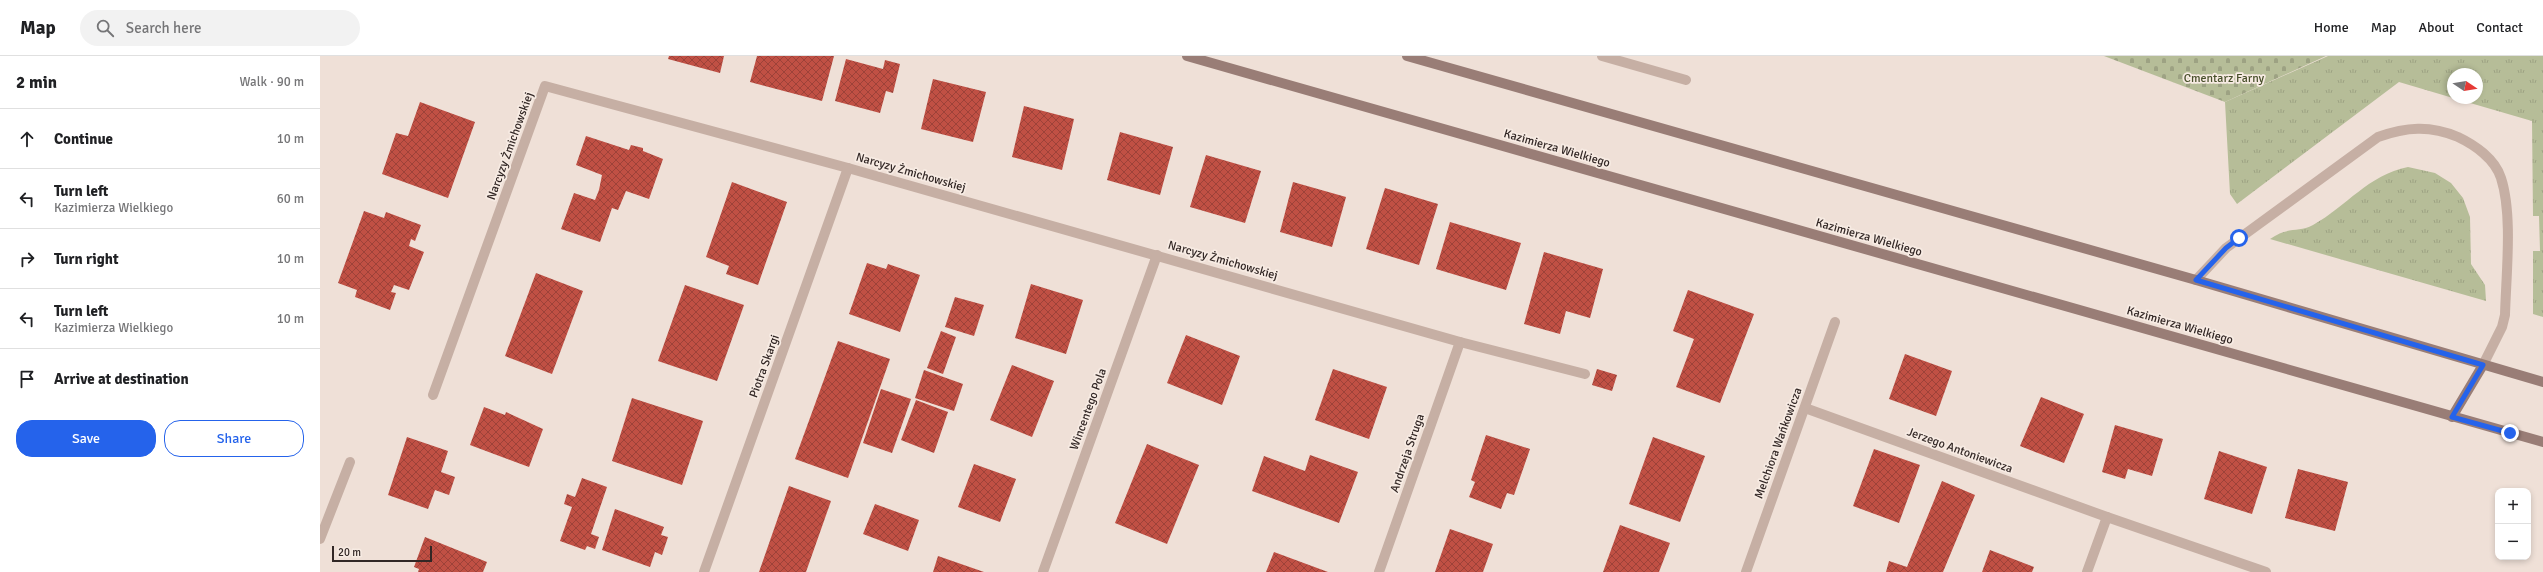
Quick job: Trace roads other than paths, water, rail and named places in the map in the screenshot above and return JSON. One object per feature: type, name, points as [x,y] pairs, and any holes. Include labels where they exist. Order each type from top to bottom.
[{"type":"main road","name":"Kazimierza Wielkiego","points":[[1187,56],[2543,442]]},
{"type":"main road","points":[[1406,56],[2196,280],[2543,382]]},
{"type":"main road","points":[[2452,417],[2483,365]]},
{"type":"street","points":[[1602,56],[1686,80]]},
{"type":"street","name":"Narcyzy Żmichowskiej","points":[[433,395],[545,86],[848,168],[1460,342],[1585,374]]},
{"type":"street","points":[[2196,280],[2226,248],[2378,137],[2399,130],[2425,128],[2449,134],[2470,142],[2490,158],[2501,177],[2506,202],[2505,315],[2502,327],[2483,365]]},
{"type":"street","name":"Piotra Skargi","points":[[704,572],[848,168]]},
{"type":"street","name":"Wincentego Pola","points":[[1043,572],[1157,255]]},
{"type":"street","name":"Melchiora Wańkowicza","points":[[1746,572],[1835,322]]},
{"type":"street","name":"Andrzeja Struga","points":[[1379,572],[1460,342]]},
{"type":"street","name":"Jerzego Antoniewicza","points":[[1804,408],[2107,517],[2266,572]]},
{"type":"street","points":[[320,539],[350,462]]},
{"type":"street","points":[[2087,572],[2107,517]]},
{"type":"park label","name":"Cmentarz Farny","points":[[2224,78]]}]
